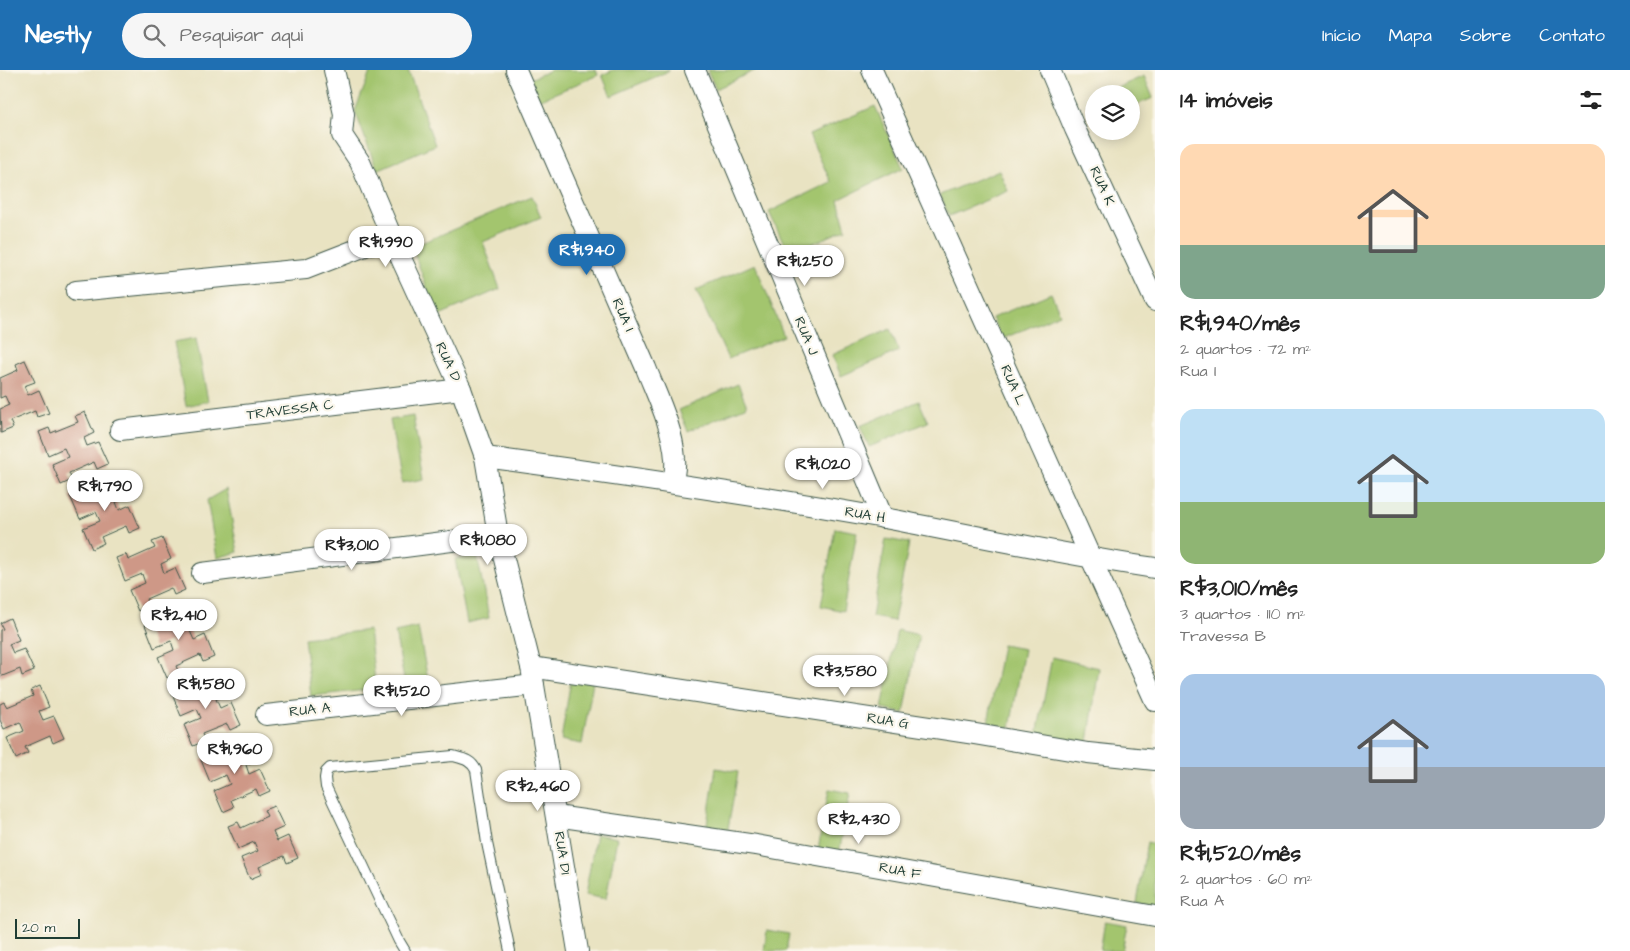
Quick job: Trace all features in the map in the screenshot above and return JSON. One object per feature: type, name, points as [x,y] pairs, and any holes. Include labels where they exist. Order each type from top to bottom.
[{"type":"street","name":"RUA D","points":[[334,70],[344,114],[342,135],[360,162],[391,236],[461,389],[485,457],[498,535],[533,676]]},
{"type":"street","name":"RUA I","points":[[516,70],[663,410],[674,453],[673,483]]},
{"type":"street","name":"RUA J","points":[[695,70],[883,518]]},
{"type":"street","name":"RUA L","points":[[872,70],[1155,701]]},
{"type":"street","name":"RUA K","points":[[1050,70],[1075,129],[1149,270],[1155,301]]},
{"type":"street","points":[[76,291],[306,269],[391,236]]},
{"type":"street","name":"TRAVESSA C","points":[[120,430],[461,389]]},
{"type":"street","name":"RUA H","points":[[485,457],[673,483],[883,518],[1090,559],[1155,568]]},
{"type":"street","points":[[202,573],[498,535]]},
{"type":"street","name":"RUA A","points":[[266,715],[533,676]]},
{"type":"street","name":"RUA G","points":[[533,676],[975,734],[1088,753],[1155,760]]},
{"type":"street","name":"RUA D1","points":[[533,676],[578,951]]},
{"type":"street","name":"RUA F","points":[[556,816],[756,845],[1155,916]]},
{"type":"lane","points":[[405,951],[326,787],[324,778],[330,768],[453,756],[466,759],[472,764],[476,770],[488,843],[510,951]]},
{"type":"green space","points":[[371,70],[408,70],[435,145],[377,170],[355,111]]},
{"type":"green space","points":[[551,70],[596,70],[598,75],[539,100],[530,79]]},
{"type":"green space","points":[[613,70],[669,71],[611,96],[602,75]]},
{"type":"green space","points":[[707,70],[756,70],[716,89]]},
{"type":"green space","points":[[1144,76],[1153,98],[1140,103],[1140,85],[1124,85]]},
{"type":"green space","points":[[875,106],[903,168],[838,200],[846,229],[789,254],[769,212],[831,182],[809,135]]},
{"type":"green space","points":[[999,170],[1008,191],[949,216],[940,195]]},
{"type":"green space","points":[[532,196],[541,217],[483,242],[500,289],[437,316],[412,247]]},
{"type":"green space","points":[[755,264],[784,336],[728,359],[696,290]]},
{"type":"green space","points":[[1051,293],[1060,314],[1002,339],[992,318]]},
{"type":"green space","points":[[890,329],[899,351],[841,376],[832,355]]},
{"type":"green space","points":[[196,338],[208,401],[186,406],[174,342]]},
{"type":"green space","points":[[738,384],[747,406],[688,431],[679,410]]},
{"type":"green space","points":[[919,401],[928,422],[869,447],[860,426]]},
{"type":"green space","points":[[413,416],[424,479],[402,483],[390,420]]},
{"type":"green space","points":[[226,489],[238,552],[217,558],[207,500]]},
{"type":"green space","points":[[835,528],[857,532],[843,611],[821,606]]},
{"type":"green space","points":[[886,539],[909,543],[894,621],[872,617]]},
{"type":"green space","points":[[477,555],[489,618],[467,623],[455,559]]},
{"type":"green space","points":[[418,627],[430,691],[407,695],[395,632]]},
{"type":"green space","points":[[369,630],[376,689],[311,696],[304,638]]},
{"type":"green space","points":[[897,630],[919,635],[904,713],[882,709]]},
{"type":"green space","points":[[1002,645],[1024,649],[1010,728],[988,723]]},
{"type":"green space","points":[[1052,657],[1099,668],[1088,742],[1037,735]]},
{"type":"green space","points":[[571,679],[593,682],[582,744],[561,740]]},
{"type":"green space","points":[[716,768],[738,772],[727,834],[706,830]]},
{"type":"green space","points":[[829,789],[850,793],[839,854],[818,850]]},
{"type":"green space","points":[[596,834],[617,838],[606,899],[585,895]]},
{"type":"green space","points":[[1147,842],[1155,844],[1155,907],[1137,903]]},
{"type":"green space","points":[[1105,921],[1127,925],[1122,951],[1100,951]]},
{"type":"green space","points":[[767,930],[789,934],[786,951],[764,951]]},
{"type":"building","points":[[25,360],[35,382],[24,386],[28,395],[39,390],[49,413],[37,417],[35,411],[10,421],[13,428],[1,433],[0,409],[9,405],[5,396],[0,398],[0,378],[18,370],[16,364]]},
{"type":"building","points":[[85,412],[94,433],[84,438],[87,446],[98,442],[108,464],[97,469],[94,462],[69,473],[72,480],[61,485],[52,464],[68,457],[64,448],[48,455],[39,432],[49,428],[51,433],[78,422],[75,416]]},
{"type":"building","points":[[116,476],[126,497],[116,502],[119,510],[130,505],[140,528],[129,533],[126,526],[101,537],[104,543],[92,549],[83,528],[100,521],[96,512],[80,519],[70,496],[80,492],[83,497],[109,486],[107,480]]},
{"type":"building","points":[[162,538],[171,559],[161,564],[164,573],[175,568],[185,590],[174,595],[171,588],[146,599],[149,606],[138,611],[129,590],[145,583],[142,574],[125,581],[116,558],[126,554],[128,560],[155,548],[152,542]]},
{"type":"building","points":[[191,605],[200,626],[190,631],[194,640],[205,635],[214,657],[203,662],[200,655],[176,666],[179,673],[167,678],[158,657],[174,650],[171,641],[154,648],[145,625],[155,621],[157,627],[184,615],[181,609]]},
{"type":"building","points":[[10,618],[19,640],[9,644],[13,653],[24,649],[34,671],[22,676],[20,669],[0,677],[0,630],[3,629],[0,623]]},
{"type":"building","points":[[217,673],[227,695],[216,699],[220,708],[231,703],[241,725],[230,730],[227,724],[202,734],[205,741],[193,746],[184,725],[201,718],[197,709],[181,716],[172,694],[182,689],[184,695],[210,683],[208,677]]},
{"type":"building","points":[[40,686],[49,707],[39,711],[43,720],[54,716],[64,738],[53,743],[50,736],[25,747],[28,753],[16,759],[7,738],[24,731],[20,722],[4,729],[0,720],[0,704],[4,702],[7,707],[33,696],[31,690]]},
{"type":"building","points":[[247,739],[256,760],[246,765],[249,774],[260,769],[270,791],[259,796],[256,789],[231,800],[234,807],[223,812],[214,791],[230,784],[226,775],[210,782],[201,760],[211,755],[213,761],[240,749],[237,743]]},
{"type":"building","points":[[274,806],[284,827],[273,832],[277,841],[288,836],[298,858],[287,863],[284,856],[259,867],[262,874],[250,879],[241,858],[258,851],[254,842],[238,849],[228,826],[238,822],[241,828],[267,816],[264,810]]}]
